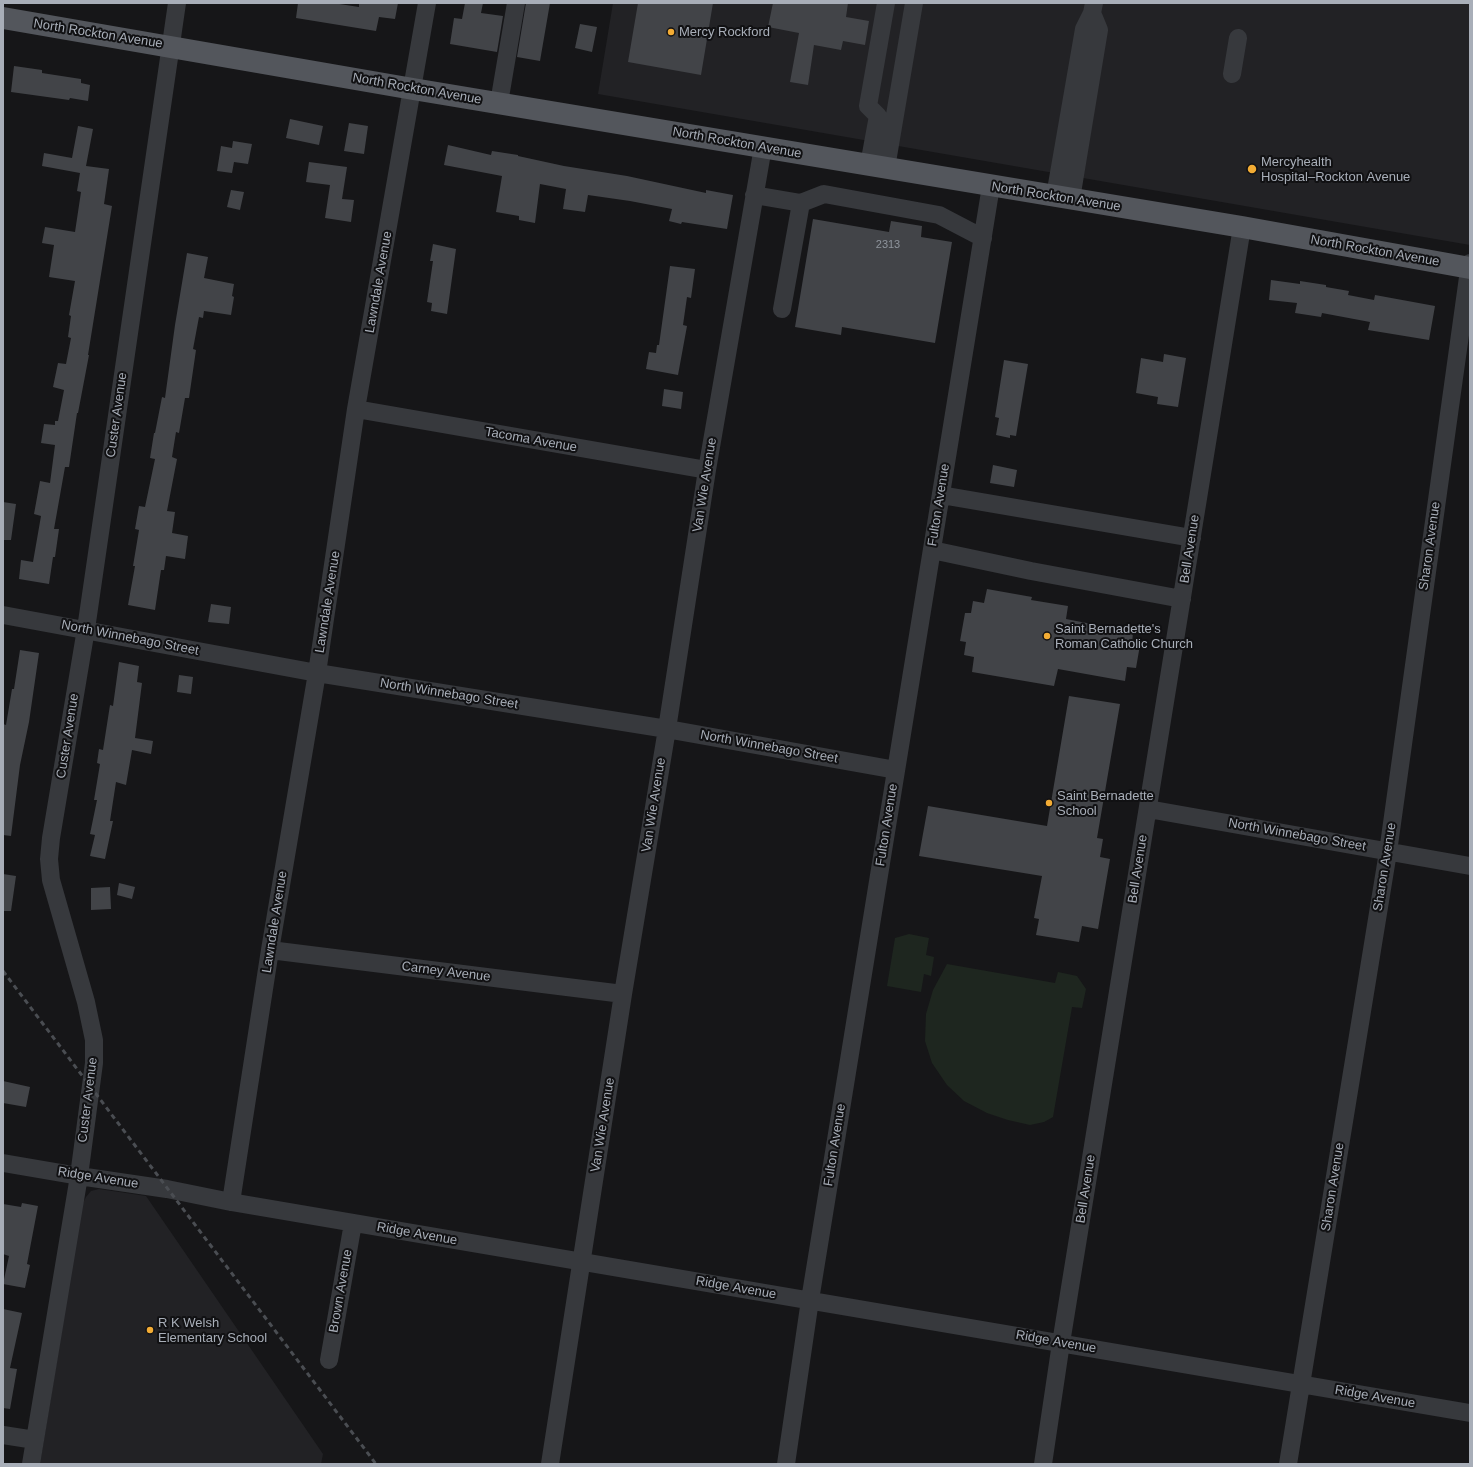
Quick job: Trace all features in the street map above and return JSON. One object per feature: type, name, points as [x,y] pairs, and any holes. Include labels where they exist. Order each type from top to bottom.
[{"type":"main road","name":"North Rockton Avenue","points":[[3,18],[413,89],[1470,266]]},
{"type":"street","name":"Custer Avenue","points":[[31,1464],[79,1176],[94,1063],[94,1040],[86,1002],[51,880],[50,859],[52,838],[86,629],[177,3]]},
{"type":"street","name":"Lawndale Avenue","points":[[231,1202],[270,950],[317,673],[356,410],[427,3]]},
{"type":"street","points":[[500,103],[516,3]]},
{"type":"street","points":[[878,166],[878,116],[868,106],[886,3]]},
{"type":"street","points":[[878,166],[914,3]]},
{"type":"street","points":[[1063,198],[1099,30],[1093,8]]},
{"type":"street","points":[[1232,74],[1238,38]]},
{"type":"street","name":"Van Wie Avenue","points":[[550,1464],[623,994],[707,470],[763,147]]},
{"type":"street","name":"Fulton Avenue","points":[[786,1464],[810,1300],[991,186]]},
{"type":"street","points":[[754,194],[800,203],[824,194],[939,215],[983,238]]},
{"type":"street","points":[[782,309],[800,203]]},
{"type":"street","name":"Bell Avenue","points":[[1044,1464],[1061,1343],[1242,228]]},
{"type":"street","name":"Sharon Avenue","points":[[1288,1464],[1388,852],[1470,266]]},
{"type":"street","name":"Tacoma Avenue","points":[[356,410],[707,470]]},
{"type":"street","points":[[941,495],[1192,538]]},
{"type":"street","points":[[932,550],[1031,571],[1182,599]]},
{"type":"street","name":"North Winnebago Street","points":[[3,615],[86,629],[317,673],[666,728],[896,770]]},
{"type":"street","name":"North Winnebago Street","points":[[1148,809],[1470,866]]},
{"type":"street","name":"Carney Avenue","points":[[270,950],[623,994]]},
{"type":"street","name":"Ridge Avenue","points":[[3,1163],[167,1189],[231,1202],[353,1223],[1470,1413]]},
{"type":"street","name":"Brown Avenue","points":[[330,1360],[353,1223]]},
{"type":"street","points":[[3,1435],[35,1440]]},
{"type":"shaded area","name":"Mercyhealth Hospital–Rockton Avenue","points":[[613,3],[1470,3],[1470,245],[598,94]]},
{"type":"shaded area","points":[[909,934],[929,938],[926,955],[934,957],[931,976],[924,974],[921,992],[887,986],[895,938]]},
{"type":"shaded area","points":[[947,964],[1055,983],[1058,972],[1077,976],[1086,989],[1082,1008],[1072,1007],[1053,1117],[1044,1122],[1030,1125],[1008,1120],[987,1113],[964,1101],[947,1085],[932,1063],[925,1041],[926,1014],[933,990]]},
{"type":"shaded area","name":"R K Welsh Elementary School","points":[[99,1189],[146,1196],[323,1454],[321,1464],[40,1464],[82,1205],[91,1191]]},
{"type":"building","points":[[298,3],[333,3],[359,7],[359,3],[398,3],[395,19],[379,17],[376,31],[296,18]]},
{"type":"building","points":[[465,3],[483,3],[481,13],[503,16],[497,52],[450,44],[454,18],[462,19]]},
{"type":"building","points":[[526,3],[550,3],[540,61],[517,57]]},
{"type":"building","name":"Mercy Rockford","points":[[638,3],[713,3],[701,75],[628,62]]},
{"type":"building","name":"Mercy Rockford","points":[[773,3],[848,3],[846,17],[869,21],[865,45],[843,41],[841,50],[814,45],[808,85],[790,82],[799,33],[768,27]]},
{"type":"building","points":[[580,24],[597,27],[592,52],[575,48]]},
{"type":"building","points":[[14,66],[42,70],[42,73],[81,79],[81,83],[90,85],[88,101],[70,98],[69,100],[11,92]]},
{"type":"building","points":[[290,119],[323,126],[319,145],[286,138]]},
{"type":"building","points":[[349,123],[368,126],[364,154],[344,151]]},
{"type":"building","points":[[78,126],[93,129],[86,166],[109,169],[104,204],[112,206],[89,355],[77,413],[69,467],[65,467],[54,529],[59,529],[49,584],[19,579],[21,560],[33,562],[41,516],[34,514],[40,481],[50,483],[55,445],[41,443],[44,424],[55,425],[55,421],[58,421],[64,390],[53,387],[58,363],[66,364],[71,338],[68,337],[71,316],[69,315],[75,281],[49,277],[54,245],[42,243],[45,227],[75,232],[81,192],[77,191],[80,173],[42,166],[44,153],[72,158]]},
{"type":"building","points":[[233,141],[252,144],[248,164],[234,162],[232,173],[217,171],[221,146],[232,148]]},
{"type":"building","points":[[448,145],[491,155],[492,151],[518,155],[564,166],[627,176],[706,193],[706,190],[733,195],[727,229],[682,222],[681,224],[669,221],[672,209],[588,195],[585,212],[563,209],[566,189],[540,184],[535,223],[519,220],[519,216],[496,212],[502,176],[444,165]]},
{"type":"building","points":[[309,162],[347,167],[342,199],[354,200],[351,222],[325,218],[330,185],[306,182]]},
{"type":"building","points":[[231,190],[244,192],[240,210],[227,207]]},
{"type":"building","points":[[813,219],[889,232],[891,221],[922,226],[921,237],[952,242],[935,343],[842,327],[841,335],[795,327]]},
{"type":"building","points":[[433,244],[456,249],[447,314],[431,311],[432,303],[427,302],[433,261],[430,261]]},
{"type":"building","points":[[187,253],[208,257],[204,278],[234,284],[232,296],[234,297],[231,315],[204,311],[203,318],[199,317],[193,349],[196,350],[189,398],[185,398],[179,433],[176,432],[172,457],[177,459],[167,511],[175,512],[172,533],[188,536],[185,559],[166,556],[164,570],[161,570],[155,610],[128,605],[135,566],[133,566],[139,530],[135,529],[139,506],[145,507],[155,459],[150,458],[162,397],[165,398]]},
{"type":"building","points":[[670,266],[695,269],[691,298],[687,297],[683,325],[687,326],[678,375],[646,369],[649,352],[656,353],[657,345],[659,345]]},
{"type":"building","points":[[1271,280],[1300,284],[1300,281],[1326,285],[1326,287],[1349,291],[1348,295],[1374,300],[1375,295],[1435,306],[1429,340],[1368,330],[1370,322],[1322,313],[1321,317],[1295,313],[1297,303],[1269,300]]},
{"type":"building","points":[[1164,354],[1186,358],[1178,407],[1157,404],[1158,397],[1136,393],[1141,358],[1163,362]]},
{"type":"building","points":[[1004,360],[1028,364],[1016,436],[1010,435],[1010,438],[996,435],[999,418],[995,417]]},
{"type":"building","points":[[664,389],[683,392],[681,409],[662,406]]},
{"type":"building","points":[[993,465],[1017,470],[1014,487],[990,483]]},
{"type":"building","points":[[3,502],[16,504],[11,540],[3,540]]},
{"type":"building","name":"Saint Bernadette's Roman Catholic Church","points":[[987,589],[1032,597],[1031,600],[1068,606],[1066,619],[1133,632],[1132,644],[1140,645],[1136,668],[1127,667],[1125,681],[1058,669],[1054,686],[972,672],[974,657],[964,655],[966,642],[960,641],[965,613],[971,613],[973,601],[984,603]]},
{"type":"building","points":[[211,604],[231,607],[229,624],[208,622]]},
{"type":"building","points":[[20,650],[39,653],[29,722],[20,765],[11,836],[3,835],[3,724],[6,725],[12,689],[14,689]]},
{"type":"building","points":[[119,662],[139,666],[137,682],[142,683],[135,738],[153,741],[151,754],[132,750],[126,785],[116,782],[110,821],[113,821],[105,859],[90,856],[95,835],[90,834],[97,800],[94,800],[100,764],[97,763],[99,749],[103,750],[110,705],[113,706]]},
{"type":"building","points":[[179,675],[193,677],[191,694],[177,692]]},
{"type":"building","points":[[1069,696],[1120,704],[1097,838],[1103,839],[1100,857],[1110,859],[1098,929],[1082,926],[1079,942],[1036,935],[1039,919],[1034,918],[1042,876],[919,856],[928,806],[1047,826]]},
{"type":"building","points":[[3,874],[16,876],[11,911],[3,911]]},
{"type":"building","points":[[119,883],[135,887],[132,899],[117,895]]},
{"type":"building","points":[[110,887],[111,909],[91,910],[91,888]]},
{"type":"building","points":[[3,1081],[30,1087],[26,1107],[3,1103]]},
{"type":"building","points":[[22,1203],[38,1206],[27,1264],[30,1265],[25,1288],[3,1284],[9,1256],[3,1254],[3,1204],[21,1207]]},
{"type":"building","points":[[3,1309],[22,1313],[10,1368],[17,1369],[10,1409],[3,1408]]},
{"type":"railway","points":[[3,971],[376,1464]]},
{"type":"place","name":"Mercy Rockford","points":[[671,32]]},
{"type":"place","name":"Mercyhealth Hospital–Rockton Avenue","points":[[1252,169]]},
{"type":"place","name":"Saint Bernadette's Roman Catholic Church","points":[[1047,636]]},
{"type":"place","name":"Saint Bernadette School","points":[[1049,803]]},
{"type":"place","name":"R K Welsh Elementary School","points":[[150,1330]]}]
